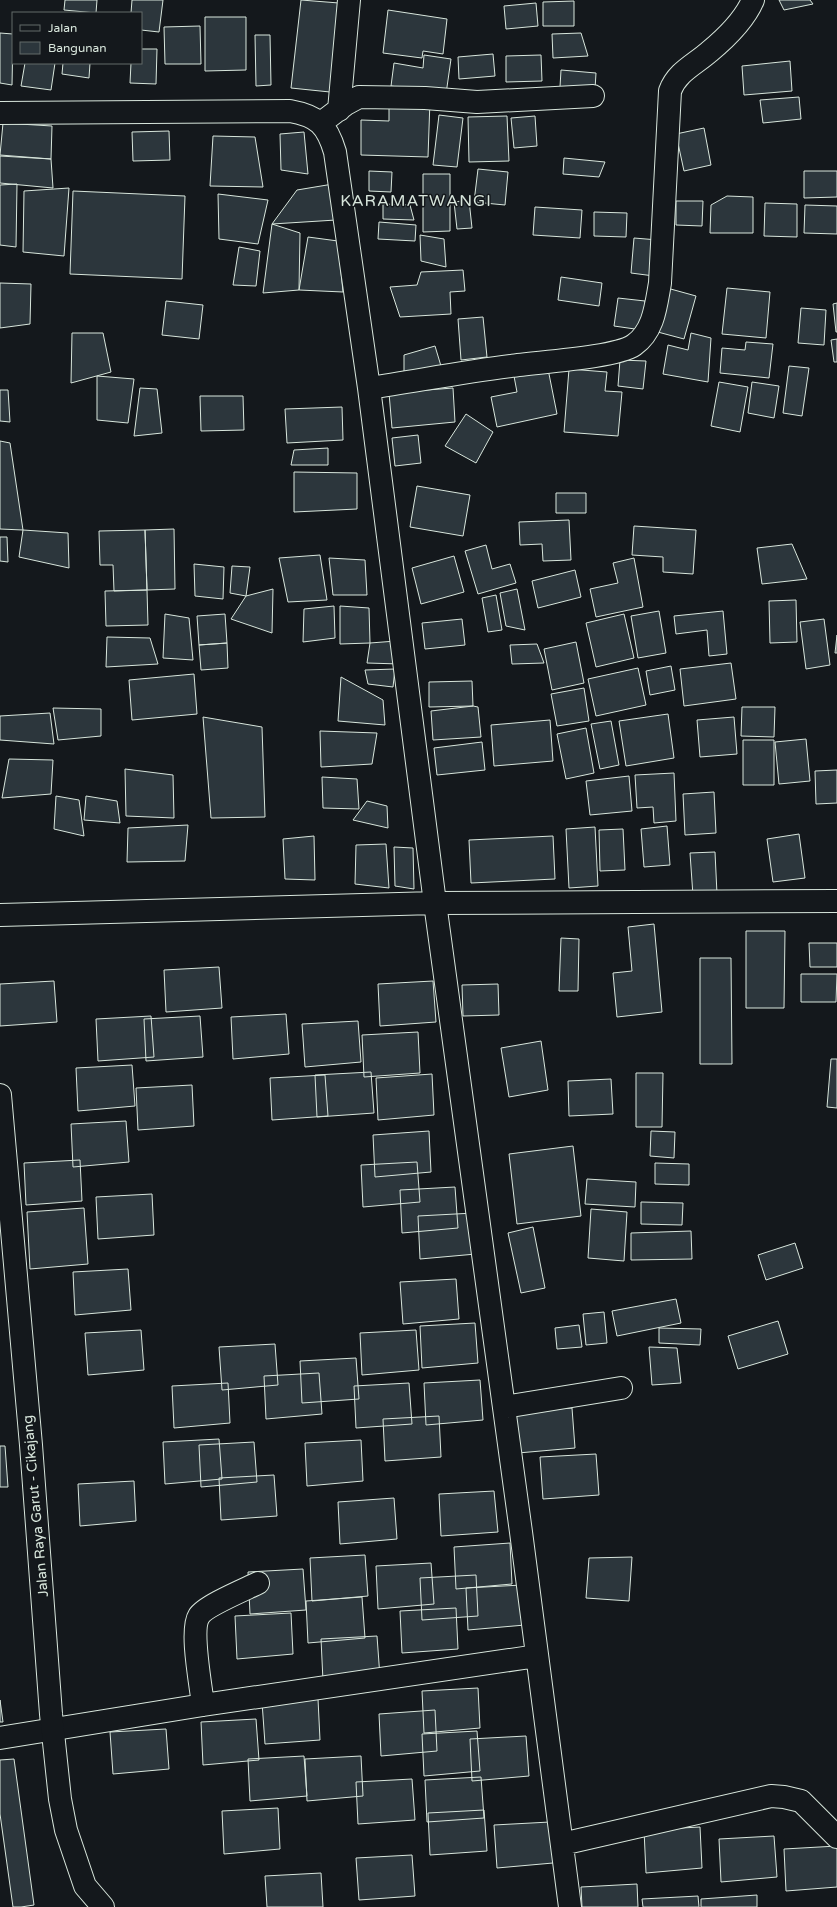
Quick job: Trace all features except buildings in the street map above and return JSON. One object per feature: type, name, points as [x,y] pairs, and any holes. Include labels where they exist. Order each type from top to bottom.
[{"type":"street","points":[[339,110],[349,0]]},
{"type":"street","points":[[369,388],[511,366],[615,353],[633,346],[645,335],[655,312],[660,283],[670,91],[673,82],[678,76],[733,31],[753,0]]},
{"type":"street","points":[[320,123],[359,97],[425,98],[477,102],[593,96]]},
{"type":"street","points":[[0,113],[290,111],[308,114],[320,123],[330,136],[335,152],[369,388],[435,903],[504,1407],[570,1907]]},
{"type":"street","points":[[0,915],[435,903],[837,900]]},
{"type":"street","name":"Jalan Raya Garut - Cikajang","points":[[0,1095],[60,1799],[66,1830],[85,1886],[102,1907]]},
{"type":"street","points":[[504,1407],[621,1388]]},
{"type":"street","points":[[203,1705],[195,1636],[199,1616],[206,1609],[258,1583]]},
{"type":"street","points":[[0,1738],[203,1705],[537,1656]]},
{"type":"street","points":[[562,1844],[771,1796],[801,1801],[837,1836]]},
{"type":"district","name":"KARAMATWANGI","points":[[416,200]]}]
